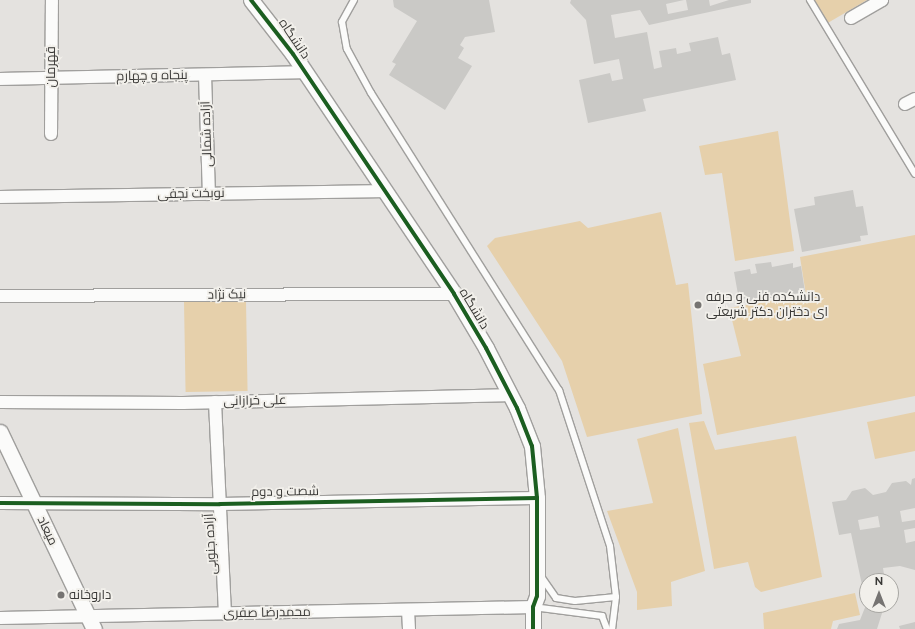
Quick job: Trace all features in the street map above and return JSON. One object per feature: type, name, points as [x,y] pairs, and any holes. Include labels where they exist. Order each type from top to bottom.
[{"type":"street","name":"قهرمان","points":[[51,134],[52,0]]},
{"type":"street","name":"دانشگاه","points":[[251,0],[268,18],[383,191],[454,294],[510,395],[532,446],[537,498],[537,596],[533,607],[533,629]]},
{"type":"street","points":[[851,18],[882,0]]},
{"type":"street","name":"پنجاه و چهارم","points":[[0,79],[304,72]]},
{"type":"street","name":"آزاده شمالی","points":[[205,75],[209,194]]},
{"type":"street","name":"نوبخت نجفی","points":[[0,197],[383,191]]},
{"type":"street","name":"نیک نژاد","points":[[0,296],[454,294]]},
{"type":"street","name":"علی خرازانی","points":[[0,402],[215,402],[510,395]]},
{"type":"street","name":"آزاده جنوبی","points":[[215,402],[225,614]]},
{"type":"street","name":"میعاد","points":[[0,432],[92,623]]},
{"type":"street","name":"شصت و دوم","points":[[0,503],[220,504],[537,498]]},
{"type":"street","name":"محمدرضا صفری","points":[[0,618],[92,623],[225,614],[533,607]]},
{"type":"street","points":[[408,610],[409,629]]},
{"type":"lane","points":[[354,0],[342,22],[347,49],[371,93],[559,390],[610,546],[616,597],[612,629]]},
{"type":"lane","points":[[810,0],[915,174]]},
{"type":"lane","points":[[536,570],[556,598],[575,601],[616,597]]},
{"type":"lane","points":[[533,607],[602,616],[607,629]]},
{"type":"shaded area","points":[[812,0],[867,0],[826,24]]},
{"type":"shaded area","points":[[778,131],[794,251],[735,261],[722,173],[705,175],[699,146]]},
{"type":"shaded area","points":[[661,212],[676,285],[688,283],[702,414],[587,437],[562,361],[487,246],[495,238],[580,221],[588,228]]},
{"type":"shaded area","points":[[915,235],[915,396],[717,435],[703,364],[741,356],[729,308],[806,295],[800,257]]},
{"type":"shaded area","points":[[246,301],[248,391],[186,392],[184,302]]},
{"type":"shaded area","points":[[915,412],[915,451],[875,459],[867,422]]},
{"type":"shaded area","points":[[704,421],[715,450],[796,436],[822,577],[761,592],[755,587],[748,562],[714,569],[689,423]]},
{"type":"shaded area","points":[[678,428],[705,571],[671,582],[672,606],[637,610],[637,592],[607,511],[653,503],[637,439]]},
{"type":"shaded area","points":[[855,593],[860,615],[833,621],[831,629],[764,629],[763,613]]},
{"type":"building","points":[[393,0],[489,0],[495,32],[465,37],[460,45],[464,48],[458,58],[472,66],[445,110],[389,75],[396,64],[392,62],[417,21],[394,7]]},
{"type":"building","points":[[571,0],[684,0],[666,4],[668,14],[688,10],[686,0],[709,0],[710,6],[729,0],[751,0],[751,3],[649,25],[640,10],[611,15],[615,38],[647,32],[654,69],[662,67],[659,51],[676,48],[677,54],[691,51],[689,43],[718,37],[722,55],[730,53],[736,80],[643,99],[646,111],[588,123],[579,80],[610,73],[612,81],[623,79],[619,59],[594,64],[586,20],[570,3]]},
{"type":"building","points":[[853,190],[856,207],[863,206],[868,235],[860,236],[861,241],[802,252],[794,209],[815,205],[814,197]]},
{"type":"building","points":[[771,262],[772,267],[793,263],[793,268],[801,266],[805,292],[747,302],[747,298],[739,300],[734,272],[750,269],[751,274],[757,273],[755,264]]},
{"type":"building","points":[[915,478],[915,508],[900,511],[902,522],[915,520],[915,528],[904,530],[906,543],[915,541],[915,570],[900,566],[883,568],[884,573],[859,573],[851,533],[839,535],[832,502],[846,500],[852,491],[865,488],[873,495],[886,492],[892,483],[906,481],[911,485],[912,479]],"holes":[[[878,516],[880,527],[860,530],[858,520]]]},
{"type":"building","points":[[863,613],[882,613],[877,629],[837,629],[839,624],[860,620]]},
{"type":"building","points":[[915,622],[915,629],[900,629],[899,626]]},
{"type":"cycle path","points":[[251,0],[293,54],[454,294],[486,348],[517,408],[532,446],[537,498],[537,596],[533,607],[533,629]]},
{"type":"cycle path","points":[[0,503],[220,504],[537,498]]},
{"type":"place","name":"دانشکده فنی و حرفه ای دختران دکتر شریعتی","points":[[698,305]]},
{"type":"place","name":"داروخانه","points":[[61,595]]}]
